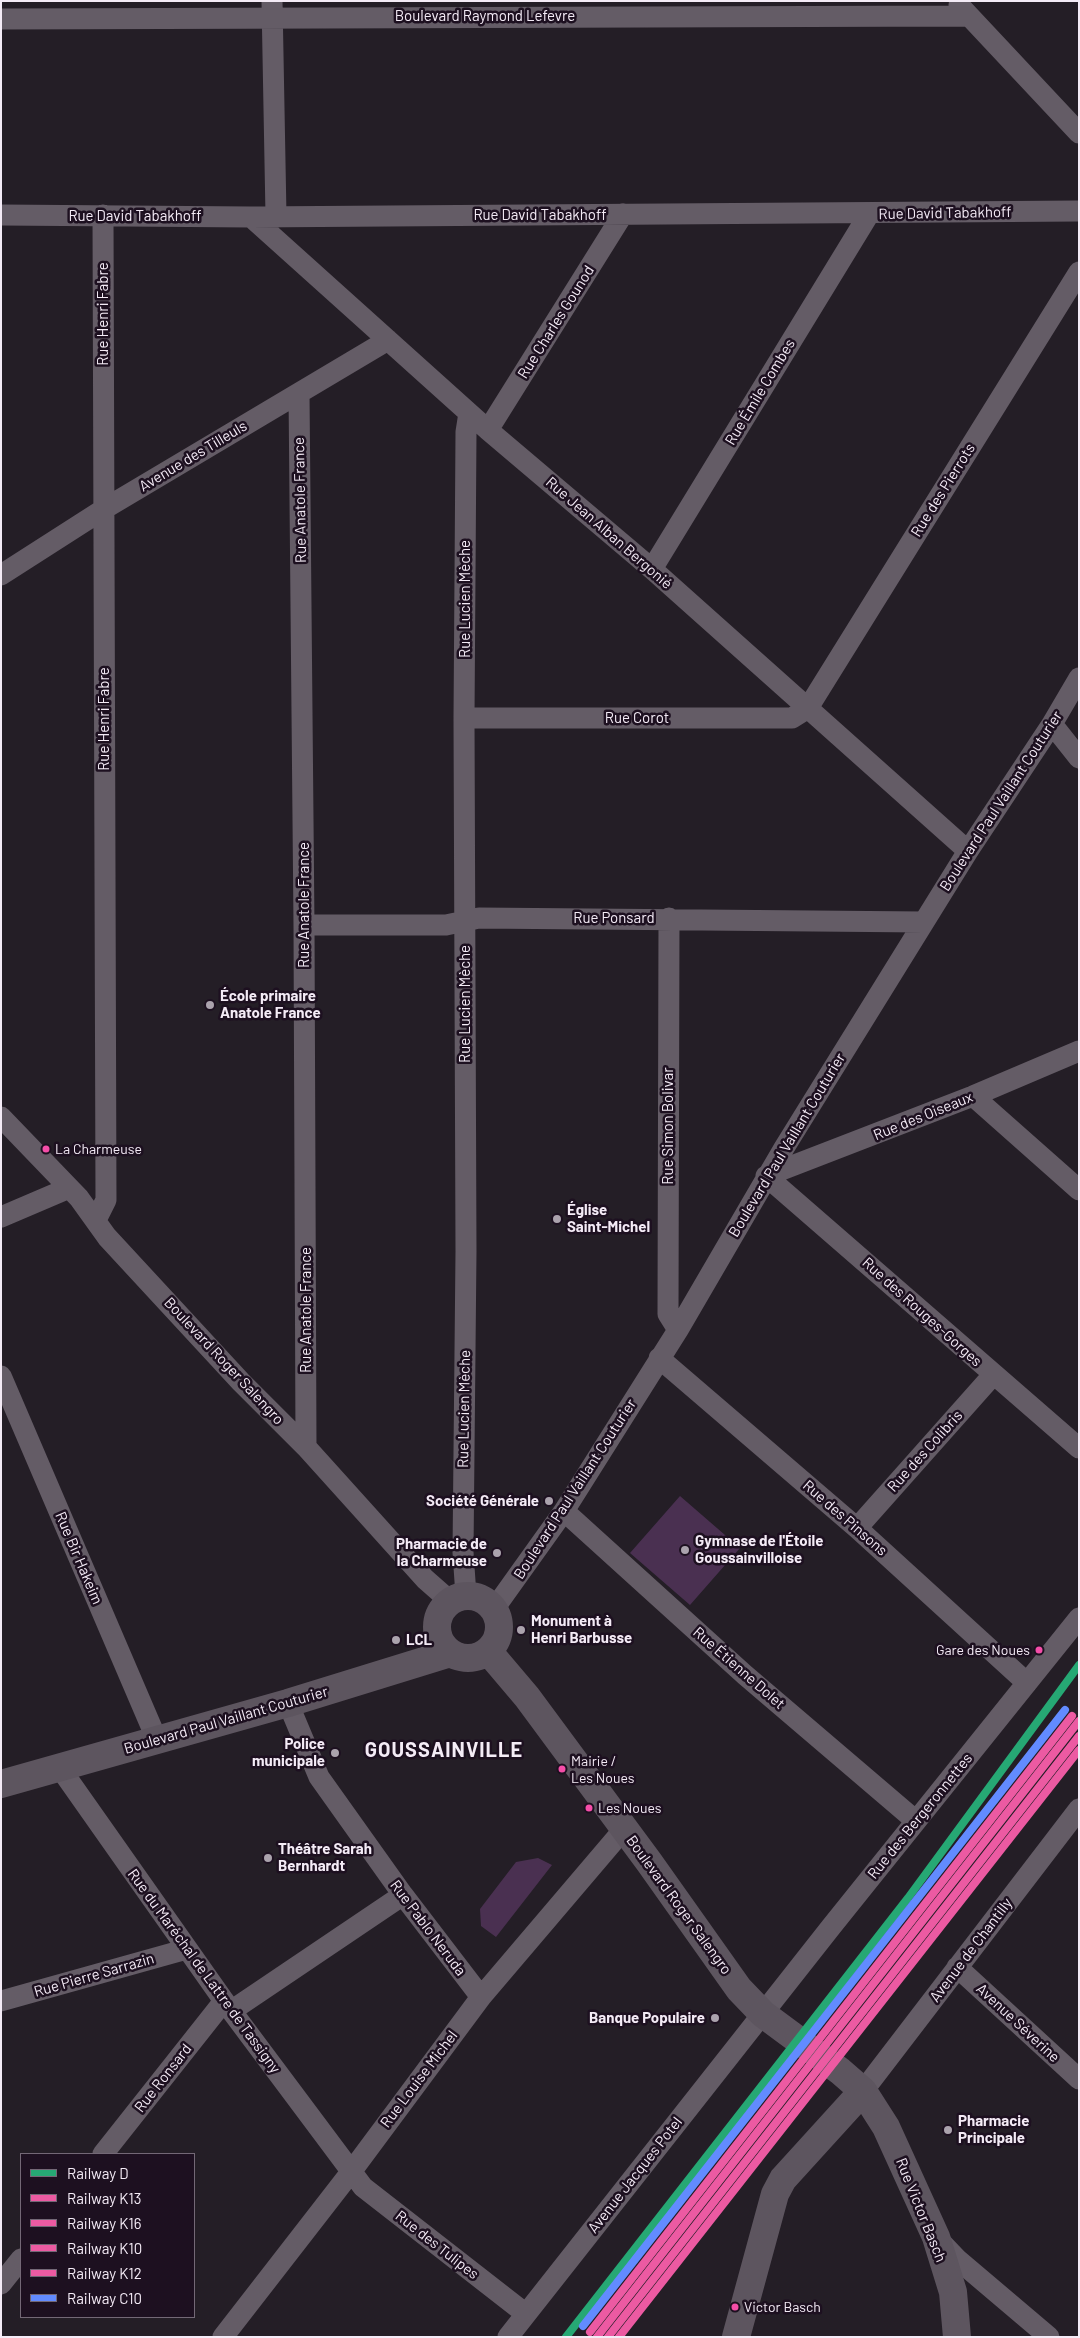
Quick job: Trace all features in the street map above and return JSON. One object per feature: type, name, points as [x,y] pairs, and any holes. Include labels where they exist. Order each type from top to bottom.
[{"type":"street","name":"Boulevard Raymond Lefevre","points":[[1,19],[272,9],[962,8]]},
{"type":"street","points":[[962,8],[1079,133]]},
{"type":"street","points":[[272,9],[276,216]]},
{"type":"street","name":"Rue David Tabakhoff","points":[[1,215],[251,217],[1079,211]]},
{"type":"street","name":"Rue Charles Gounod","points":[[488,430],[623,214]]},
{"type":"street","name":"Rue Émile Combes","points":[[652,569],[868,214]]},
{"type":"street","name":"Rue Henri Fabre","points":[[96,1220],[106,1200],[103,216]]},
{"type":"street","name":"Rue Jean Alban Bergonié","points":[[251,217],[488,430],[652,569],[968,850]]},
{"type":"street","name":"Rue des Pierrots","points":[[808,708],[1079,272]]},
{"type":"street","name":"Avenue des Tilleuls","points":[[1,575],[104,508],[388,340]]},
{"type":"street","name":"Rue Anatole France","points":[[298,393],[304,925],[306,1447]]},
{"type":"street","name":"Rue Lucien Mèche","points":[[458,1598],[463,1552],[466,1251],[464,718],[466,432],[469,413]]},
{"type":"street","name":"Boulevard Paul Vaillant Couturier","points":[[494,1609],[564,1511],[678,1330],[766,1176],[968,850],[1052,724],[1079,678]]},
{"type":"street","name":"Rue Corot","points":[[464,718],[792,718],[808,708]]},
{"type":"street","points":[[1052,724],[1079,758]]},
{"type":"street","name":"Rue Ponsard","points":[[304,925],[446,925],[479,918],[669,918],[924,922]]},
{"type":"street","name":"Rue Simon Bolivar","points":[[669,918],[668,1314],[678,1330]]},
{"type":"street","name":"Rue des Oiseaux","points":[[766,1176],[973,1096],[1079,1051]]},
{"type":"street","points":[[973,1096],[1079,1190]]},
{"type":"street","name":"Boulevard Roger Salengro","points":[[1,1117],[69,1188],[96,1220],[107,1237],[241,1382],[306,1447],[425,1579],[458,1598]]},
{"type":"street","name":"Rue des Rouges-Gorges","points":[[766,1176],[1079,1448]]},
{"type":"street","points":[[1,1217],[69,1188]]},
{"type":"street","name":"Rue des Pinsons","points":[[659,1358],[857,1528],[1027,1683]]},
{"type":"street","name":"Rue des Colibris","points":[[857,1528],[993,1375]]},
{"type":"street","name":"Rue Bir Hakeim","points":[[1,1376],[158,1740]]},
{"type":"street","name":"Rue Étienne Dolet","points":[[564,1511],[745,1674],[916,1821]]},
{"type":"street","points":[[477,1597],[487,1602],[494,1609],[499,1627],[494,1644],[488,1651],[470,1658],[460,1657],[450,1653],[440,1641],[436,1627],[443,1608],[458,1598],[477,1597]]},
{"type":"street","name":"Rue des Bergeronnettes","points":[[773,2021],[916,1821],[1079,1618]]},
{"type":"street","name":"Boulevard Roger Salengro","points":[[488,1651],[527,1697],[739,1989],[773,2021],[840,2071]]},
{"type":"street","name":"Boulevard Paul Vaillant Couturier","points":[[1,1784],[288,1703],[450,1653]]},
{"type":"street","name":"Rue Pablo Neruda","points":[[288,1703],[319,1777],[403,1895],[480,1997]]},
{"type":"street","name":"Rue du Maréchal de Lattre de Tassigny","points":[[60,1768],[227,2006],[351,2172]]},
{"type":"street","name":"Avenue de Chantilly","points":[[864,2091],[1079,1809]]},
{"type":"street","name":"Rue Louise Michel","points":[[223,2337],[351,2172],[480,1997],[624,1829]]},
{"type":"street","name":"Rue Ronsard","points":[[104,2153],[227,2006],[403,1895]]},
{"type":"street","name":"Rue Pierre Sarrazin","points":[[1,2001],[187,1949]]},
{"type":"street","name":"Avenue Séverine","points":[[957,1967],[1079,2079]]},
{"type":"street","name":"Avenue Jacques Potel","points":[[508,2337],[773,2021]]},
{"type":"street","name":"Rue Victor Basch","points":[[840,2071],[864,2091],[886,2127],[936,2237],[953,2292],[957,2337]]},
{"type":"street","points":[[736,2337],[774,2194],[783,2179],[864,2091]]},
{"type":"street","name":"Rue des Tulipes","points":[[351,2172],[363,2186],[526,2314]]},
{"type":"street","points":[[936,2237],[957,2259],[1049,2337]]},
{"type":"street","points":[[1,2284],[20,2260]]},
{"type":"shaded area","name":"Gymnase de l'Étoile Goussainvilloise","points":[[680,1496],[740,1548],[690,1605],[630,1553]]},
{"type":"shaded area","points":[[538,1858],[552,1865],[496,1937],[481,1926],[480,1909],[516,1862]]},
{"type":"rail line","name":"D","points":[[566,2337],[908,1898],[1079,1665]]},
{"type":"rail line","name":"C10","points":[[583,2326],[1065,1710]]},
{"type":"rail line","name":"K10","points":[[590,2332],[1072,1716]]},
{"type":"rail line","name":"K13","points":[[597,2337],[1079,1721]]},
{"type":"rail line","name":"K16","points":[[608,2337],[1079,1736]]},
{"type":"rail line","name":"K12","points":[[619,2337],[1079,1750]]},
{"type":"place","name":"École primaire Anatole France","points":[[210,1005]]},
{"type":"place","name":"La Charmeuse","points":[[46,1149]]},
{"type":"place","name":"Église Saint-Michel","points":[[557,1219]]},
{"type":"place","name":"Société Générale","points":[[549,1501]]},
{"type":"place","name":"Gymnase de l'Étoile Goussainvilloise","points":[[685,1550]]},
{"type":"place","name":"Pharmacie de la Charmeuse","points":[[497,1553]]},
{"type":"place","name":"Monument à Henri Barbusse","points":[[521,1630]]},
{"type":"place","name":"LCL","points":[[396,1640]]},
{"type":"place","name":"Gare des Noues","points":[[1039,1650]]},
{"type":"place","name":"Police municipale","points":[[335,1753]]},
{"type":"place","name":"Mairie / Les Noues","points":[[562,1769]]},
{"type":"place","name":"Les Noues","points":[[589,1808]]},
{"type":"place","name":"Théâtre Sarah Bernhardt","points":[[268,1858]]},
{"type":"place","name":"Banque Populaire","points":[[715,2018]]},
{"type":"place","name":"Pharmacie Principale","points":[[948,2130]]},
{"type":"place","name":"Victor Basch","points":[[735,2307]]},
{"type":"district","name":"GOUSSAINVILLE","points":[[444,1750]]}]
